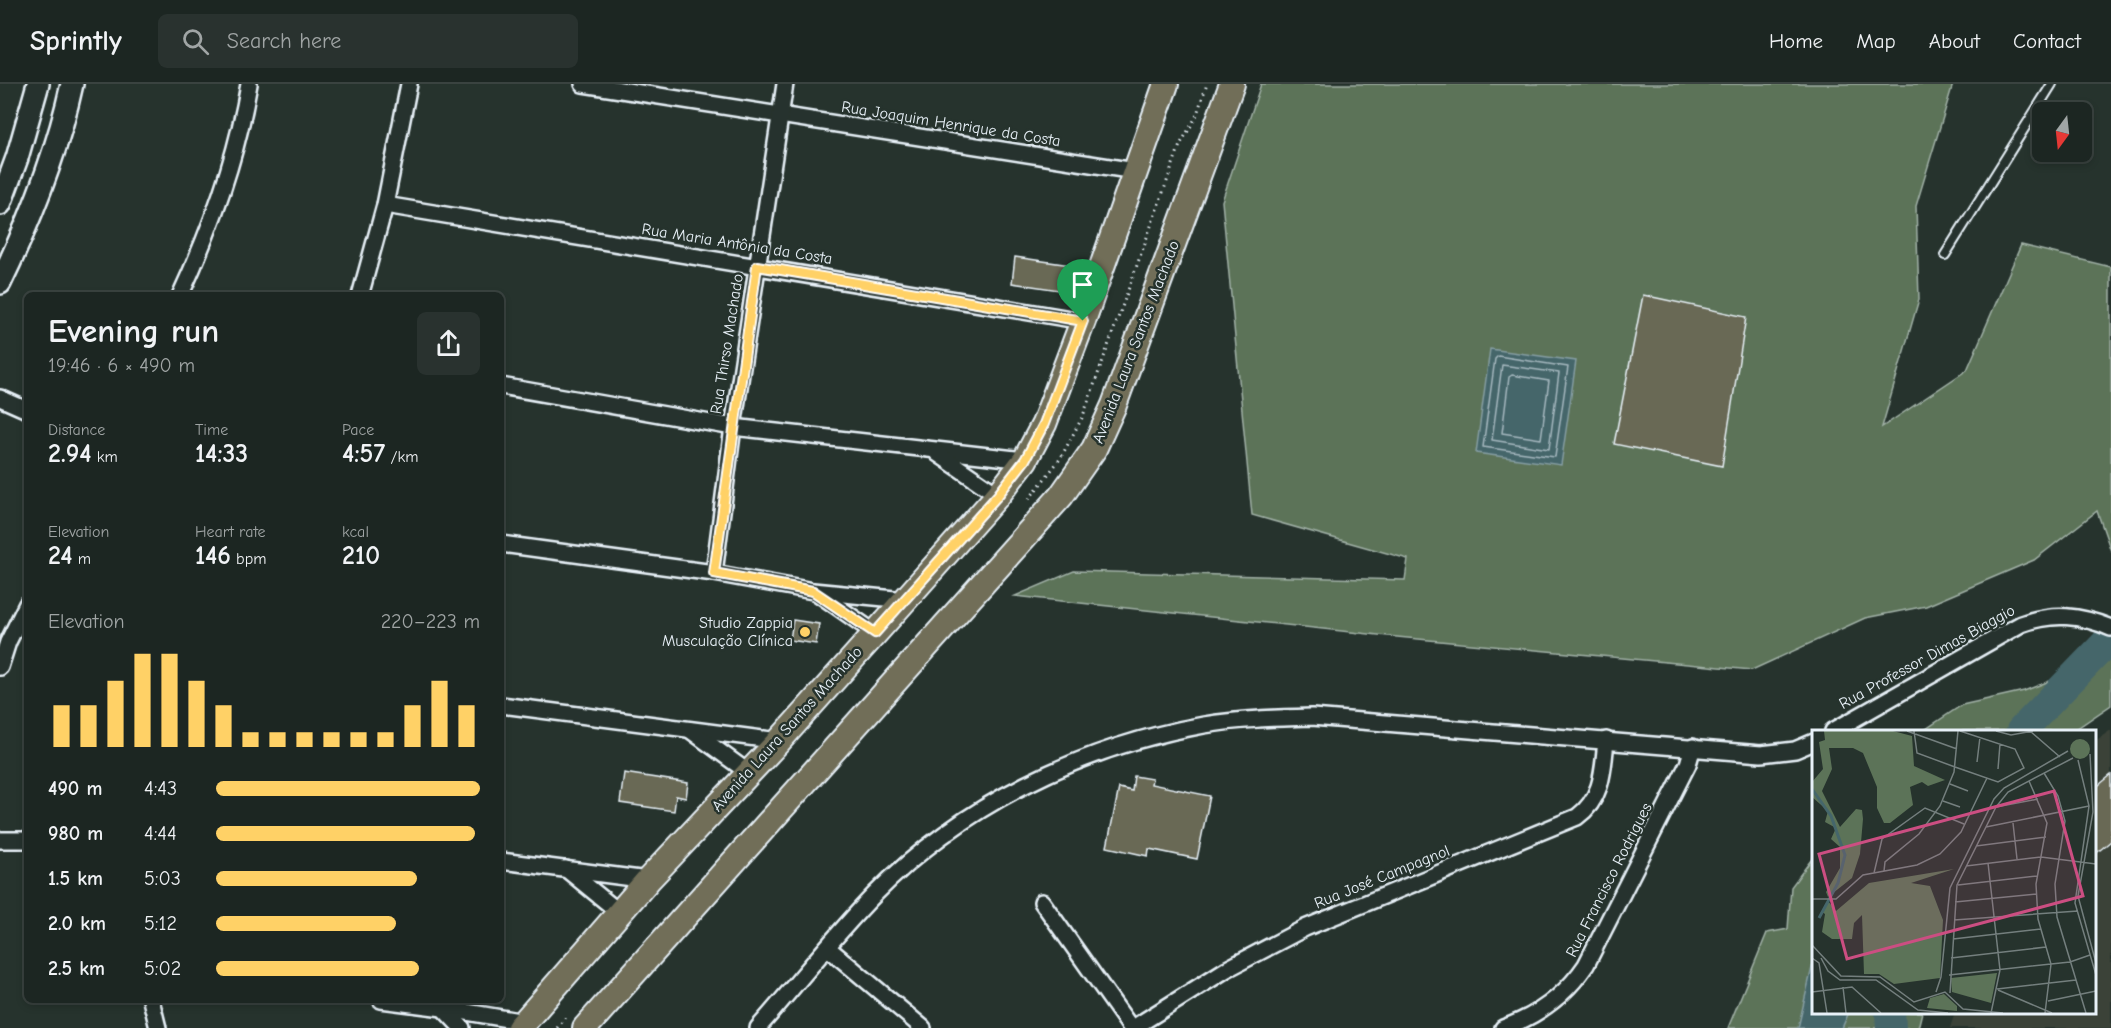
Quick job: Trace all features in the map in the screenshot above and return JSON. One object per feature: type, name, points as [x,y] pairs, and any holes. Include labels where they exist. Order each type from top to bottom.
[{"type":"main road","points":[[0,204],[17,158],[38,84]]},
{"type":"main road","points":[[0,282],[30,218],[72,84]]},
{"type":"main road","name":"Avenida Laura Santos Machado","points":[[522,1025],[648,880],[749,773],[905,600],[998,495],[1025,460],[1044,424],[1083,321],[1166,84]]},
{"type":"main road","name":"Avenida Laura Santos Machado","points":[[585,1028],[1061,496],[1094,449],[1114,405],[1232,84]]},
{"type":"street","points":[[182,292],[201,250],[227,174],[249,84]]},
{"type":"street","points":[[361,292],[385,205],[409,84]]},
{"type":"street","name":"Rua Joaquim Henrique da Costa","points":[[583,84],[1135,171]]},
{"type":"street","name":"Rua Thirso Machado","points":[[714,573],[733,427],[785,84]]},
{"type":"street","name":"Rua Maria Antônia da Costa","points":[[385,205],[1083,321]]},
{"type":"street","points":[[504,387],[733,427],[1025,460]]},
{"type":"street","points":[[0,398],[24,409]]},
{"type":"street","points":[[935,451],[998,495]]},
{"type":"street","points":[[504,544],[714,573],[813,591],[905,600]]},
{"type":"street","points":[[813,591],[875,633]]},
{"type":"street","points":[[0,667],[8,642],[24,610]]},
{"type":"street","name":"Rua Professor Dimas Biaggio","points":[[1835,730],[2021,624],[2041,617],[2061,615],[2075,616],[2105,625]]},
{"type":"street","points":[[504,705],[778,741]]},
{"type":"street","points":[[758,1028],[881,888],[931,845],[993,802],[1052,772],[1131,742],[1205,725],[1240,720],[1312,717],[1772,754],[1795,750],[1812,743]]},
{"type":"street","points":[[688,729],[749,773]]},
{"type":"street","name":"Rua José Campagnol","points":[[1132,1028],[1227,969],[1305,928],[1577,817],[1585,811],[1597,795],[1602,777],[1606,740]]},
{"type":"street","name":"Rua Francisco Rodrigues","points":[[1503,1028],[1545,1008],[1568,989],[1586,965],[1688,764],[1693,747]]},
{"type":"street","points":[[0,840],[24,840]]},
{"type":"street","points":[[504,861],[648,880]]},
{"type":"street","points":[[566,869],[620,913]]},
{"type":"street","points":[[1042,902],[1132,1028]]},
{"type":"street","points":[[828,948],[923,1028]]},
{"type":"street","points":[[152,1003],[158,1028]]},
{"type":"street","points":[[404,1003],[443,1008],[522,1025]]},
{"type":"street","points":[[443,1008],[462,1028]]},
{"type":"lane","points":[[1945,255],[2052,84]]},
{"type":"shaded area","points":[[2111,730],[2111,1028],[1950,1028],[1955,1013],[2096,1013],[2096,740]]},
{"type":"green space","points":[[1261,84],[1953,84],[1916,206],[1919,299],[1882,427],[1967,370],[2021,245],[2111,267],[2111,551],[2097,511],[2034,560],[1926,606],[1865,618],[1752,670],[1397,637],[1015,596],[1074,571],[1405,580],[1408,559],[1252,515],[1222,201]]},
{"type":"green space","points":[[2111,657],[2111,705],[2074,730],[1924,730],[1962,705],[2024,691]]},
{"type":"green space","points":[[1812,859],[1812,1013],[1922,1013],[1918,1028],[1728,1028],[1767,933],[1788,929],[1791,887]]},
{"type":"water","points":[[1490,349],[1576,361],[1561,465],[1476,453]]},
{"type":"water","points":[[1812,968],[1812,1013],[1849,1013],[1842,1028],[1798,1028]]},
{"type":"building","points":[[1015,257],[1070,265],[1066,291],[1012,283]]},
{"type":"building","points":[[1643,295],[1746,317],[1722,466],[1614,444]]},
{"type":"building","name":"Studio Zappia Musculação Clínica","points":[[793,620],[819,624],[816,644],[790,640]]},
{"type":"building","points":[[624,773],[688,783],[686,798],[676,796],[674,811],[620,803]]},
{"type":"building","points":[[2111,775],[2111,841],[2096,853],[2096,787]]},
{"type":"building","points":[[1134,776],[1152,779],[1151,784],[1210,796],[1197,859],[1149,849],[1148,856],[1107,847],[1119,788],[1132,791]]},
{"type":"waterway","points":[[2022,730],[2111,638]]},
{"type":"waterway","points":[[1890,1013],[1891,1028]]},
{"type":"place","name":"Studio Zappia Musculação Clínica","points":[[805,632]]},
{"type":"route","points":[[757,266],[1083,321],[1044,424],[1025,460],[998,495],[875,633],[813,591],[714,573],[757,266]]}]
